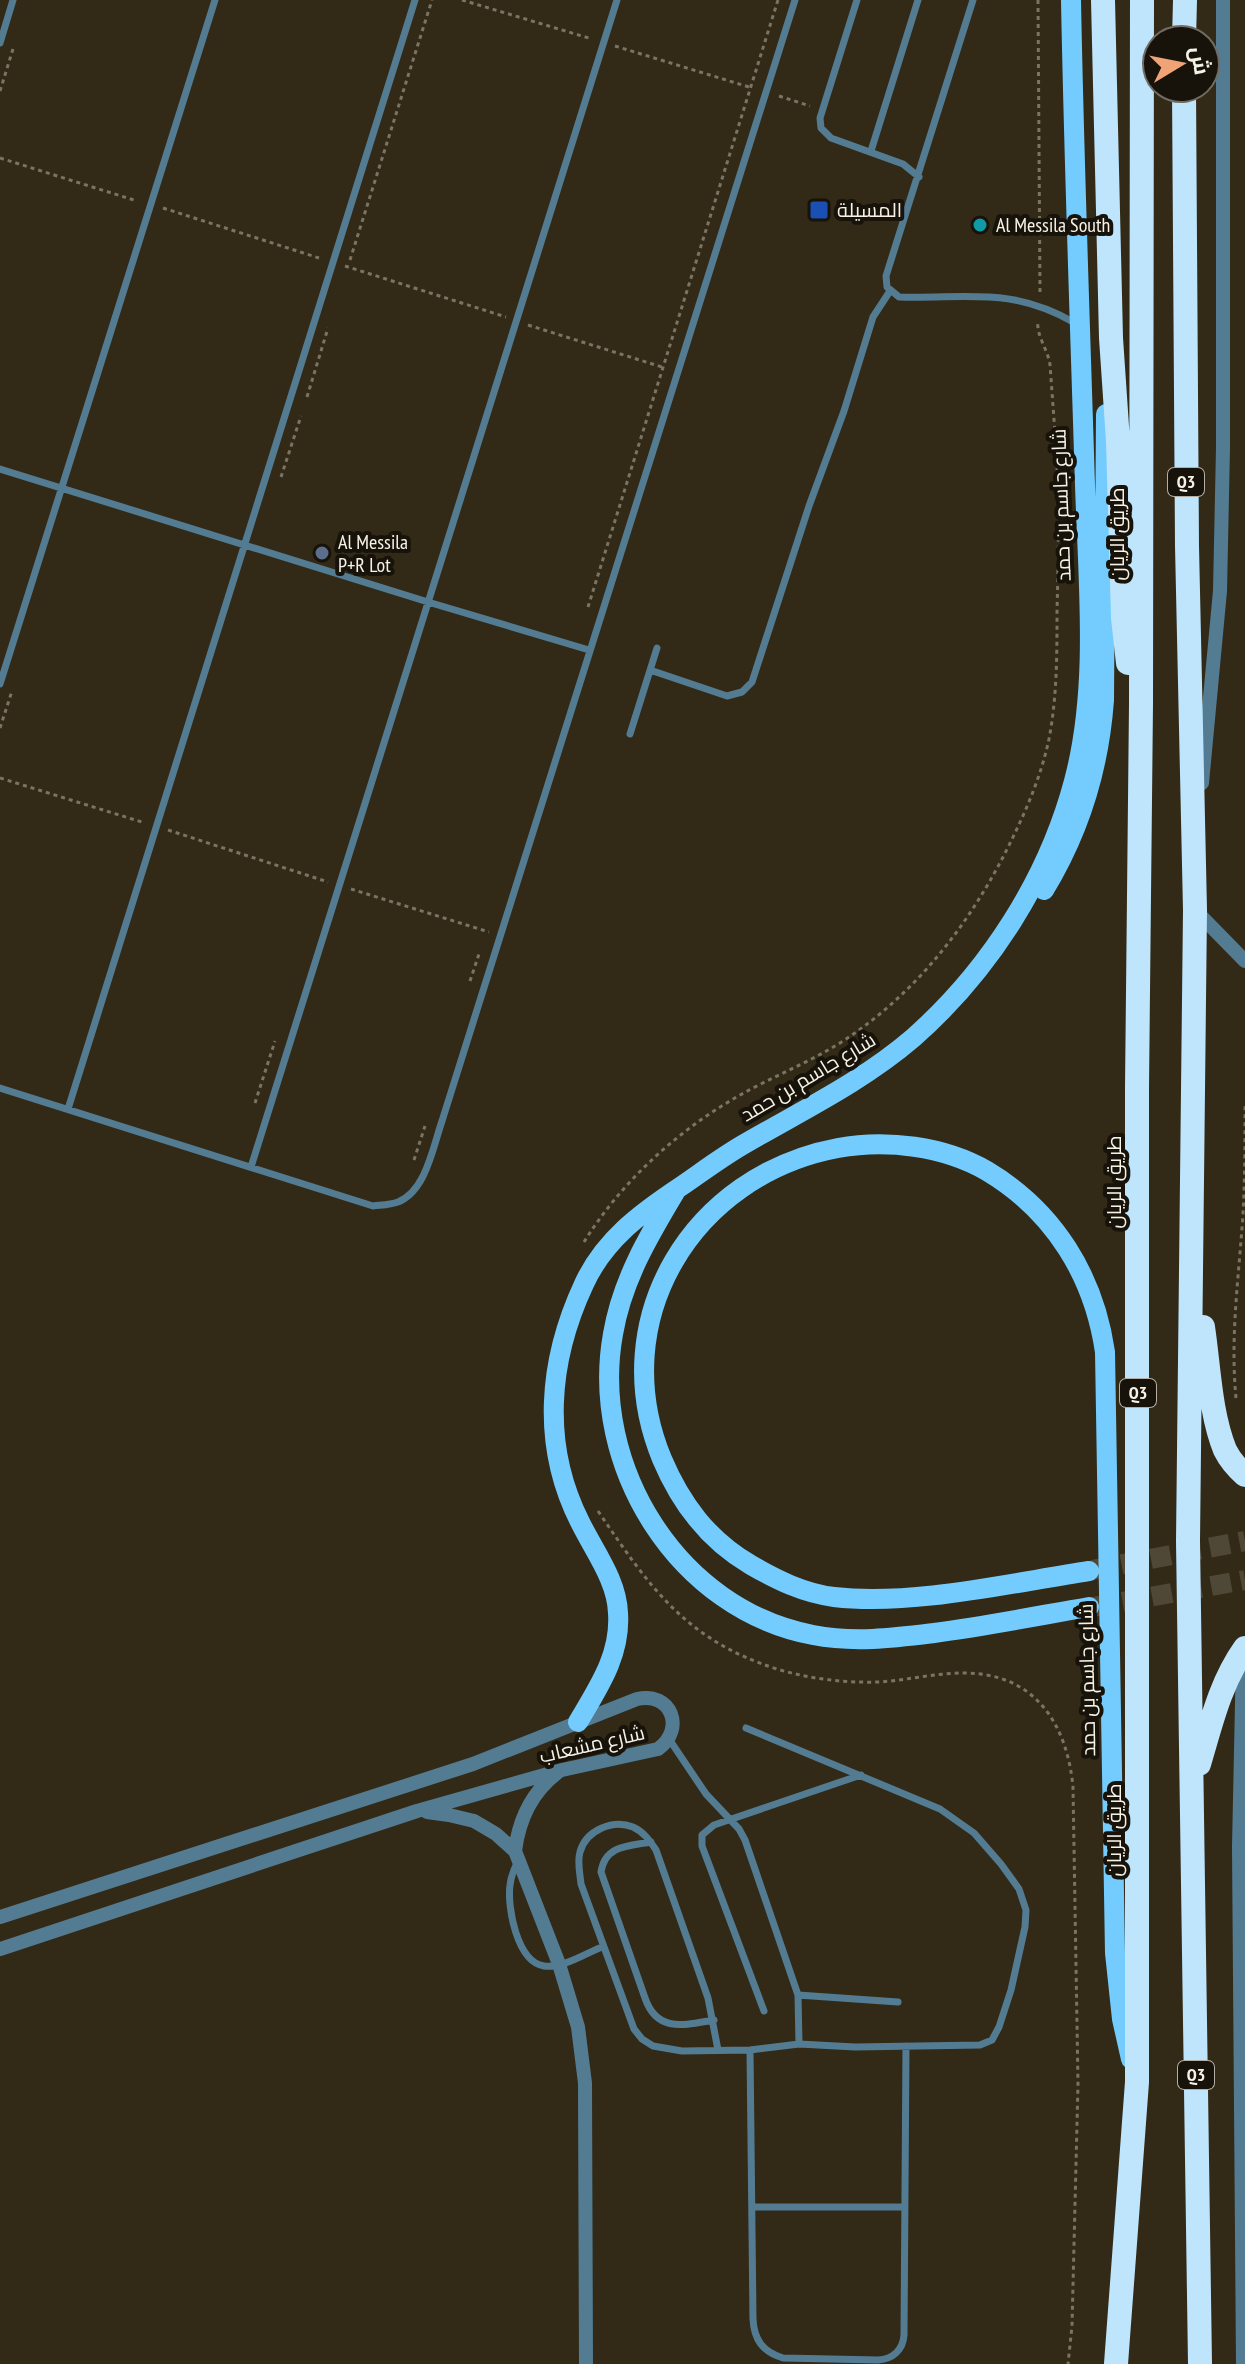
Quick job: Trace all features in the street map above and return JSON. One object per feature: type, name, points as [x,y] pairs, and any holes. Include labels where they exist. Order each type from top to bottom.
[{"type":"highway","points":[[1103,0],[1111,338],[1118,441],[1123,618],[1127,661],[1141,704]]},
{"type":"highway","name":"طريق الريان","points":[[1116,2364],[1137,2082],[1142,0]]},
{"type":"highway","points":[[1184,24],[1185,0]]},
{"type":"highway","name":"Q3","points":[[1184,104],[1186,515],[1195,910],[1188,1541],[1200,2364]]},
{"type":"highway","points":[[1192,1250],[1215,1415],[1226,1451],[1245,1475]]},
{"type":"highway","points":[[1192,1786],[1219,1696],[1244,1649]]},
{"type":"main road","name":"شارع جاسم بن حمد","points":[[1071,0],[1074,200],[1088,624],[1088,694],[1075,779],[1052,847],[1030,890],[983,964],[941,1010],[881,1063],[822,1102],[742,1145],[678,1188],[640,1252],[621,1298],[612,1337],[609,1379],[614,1429],[624,1465],[659,1533],[691,1571],[721,1596],[755,1615],[792,1630],[849,1640],[886,1639],[963,1629],[1089,1607]]},
{"type":"main road","points":[[983,964],[1007,948],[1057,868],[1078,824],[1097,759],[1104,700],[1106,403],[1111,338]]},
{"type":"main road","name":"شارع جاسم بن حمد","points":[[1089,1571],[891,1598],[834,1597],[781,1582],[734,1555],[712,1537],[687,1506],[667,1470],[656,1444],[645,1388],[645,1361],[654,1307],[663,1282],[690,1236],[731,1194],[752,1179],[802,1157],[827,1150],[879,1144],[902,1145],[952,1155],[998,1178],[1038,1210],[1073,1255],[1094,1299],[1105,1352],[1115,1953],[1122,2019],[1137,2082]]},
{"type":"main road","points":[[578,1722],[610,1665],[617,1638],[618,1613],[613,1586],[578,1518],[559,1466],[552,1417],[554,1383],[570,1318],[594,1266],[636,1216],[678,1188]]},
{"type":"street","points":[[1194,875],[1220,591],[1223,0]]},
{"type":"street","points":[[1195,910],[1245,961]]},
{"type":"street","points":[[1243,2364],[1244,1649]]},
{"type":"street","name":"شارع مشعاب","points":[[0,1917],[458,1769],[637,1699],[660,1701],[669,1710],[673,1721],[669,1739],[658,1749],[562,1770],[417,1811],[0,1949]]},
{"type":"street","points":[[517,1856],[519,1827],[528,1805],[537,1792],[562,1770]]},
{"type":"street","points":[[417,1811],[474,1821],[496,1834],[517,1856],[559,1964],[578,2027],[585,2083],[586,2364]]},
{"type":"lane","points":[[0,43],[13,0]]},
{"type":"lane","points":[[0,684],[215,0]]},
{"type":"lane","points":[[68,1109],[415,0]]},
{"type":"lane","points":[[251,1167],[617,0]]},
{"type":"lane","points":[[0,1088],[373,1206],[397,1203],[418,1186],[438,1134],[795,0]]},
{"type":"lane","points":[[857,0],[820,123],[827,135],[903,164],[919,177]]},
{"type":"lane","points":[[871,151],[918,0]]},
{"type":"lane","points":[[973,0],[886,276],[887,287],[904,297],[986,295],[1013,299],[1040,306],[1079,325]]},
{"type":"lane","points":[[650,670],[727,696],[742,692],[752,682],[873,317],[890,291]]},
{"type":"lane","points":[[0,469],[589,650]]},
{"type":"lane","points":[[630,734],[657,648]]},
{"type":"lane","points":[[718,2050],[708,1998],[661,1862],[651,1842],[631,1826],[615,1825],[599,1829],[587,1838],[580,1852],[581,1884],[628,2018],[642,2039],[666,2050],[718,2050],[750,2050],[799,2044],[855,2047],[980,2045],[992,2040],[999,2027],[1025,1927],[1026,1910],[1019,1889],[974,1833],[940,1809],[746,1728]]},
{"type":"lane","points":[[669,1739],[713,1804],[731,1820],[745,1840],[798,1995],[799,2044]]},
{"type":"lane","points":[[764,2011],[702,1846],[702,1835],[709,1827],[862,1775]]},
{"type":"lane","points":[[651,1842],[611,1851],[605,1857],[601,1872],[645,1998],[653,2014],[668,2023],[685,2025],[714,2020]]},
{"type":"lane","points":[[517,1856],[509,1900],[516,1933],[532,1961],[545,1966],[559,1964],[602,1947]]},
{"type":"lane","points":[[798,1995],[898,2002]]},
{"type":"lane","points":[[750,2050],[753,2319],[757,2340],[773,2355],[783,2358],[857,2360],[891,2357],[904,2342],[906,2046]]},
{"type":"lane","points":[[752,2207],[904,2207]]},
{"type":"path","points":[[462,0],[822,109]]},
{"type":"path","points":[[577,646],[778,0]]},
{"type":"path","points":[[583,1244],[599,1218],[661,1150],[756,1086],[806,1064],[846,1039],[888,1007],[934,963],[970,916],[998,869],[1033,795],[1049,741],[1056,693],[1058,487],[1050,365],[1047,349],[1037,330],[1040,306],[1038,0]]},
{"type":"path","points":[[0,158],[137,201]]},
{"type":"path","points":[[163,208],[663,367]]},
{"type":"path","points":[[0,778],[499,935]]},
{"type":"path","points":[[486,931],[490,920]]},
{"type":"path","points":[[469,986],[482,945]]},
{"type":"path","points":[[1236,1401],[1232,1360],[1233,1313],[1244,1212],[1245,1104]]},
{"type":"path","points":[[411,1168],[428,1117]]},
{"type":"path","points":[[596,1507],[660,1597],[702,1632],[755,1660],[806,1677],[845,1681],[910,1680],[957,1673],[995,1676],[1033,1694],[1053,1720],[1071,1765],[1073,1787],[1078,2084],[1072,2326],[1068,2364]]},
{"type":"tunnel","points":[[1092,1570],[1245,1541]]},
{"type":"tunnel","points":[[1093,1607],[1245,1580]]},
{"type":"place","name":"المسيلة","points":[[819,210]]},
{"type":"place","name":"Al Messila South","points":[[980,225]]},
{"type":"place","name":"Al Messila P+R Lot","points":[[322,553]]}]
